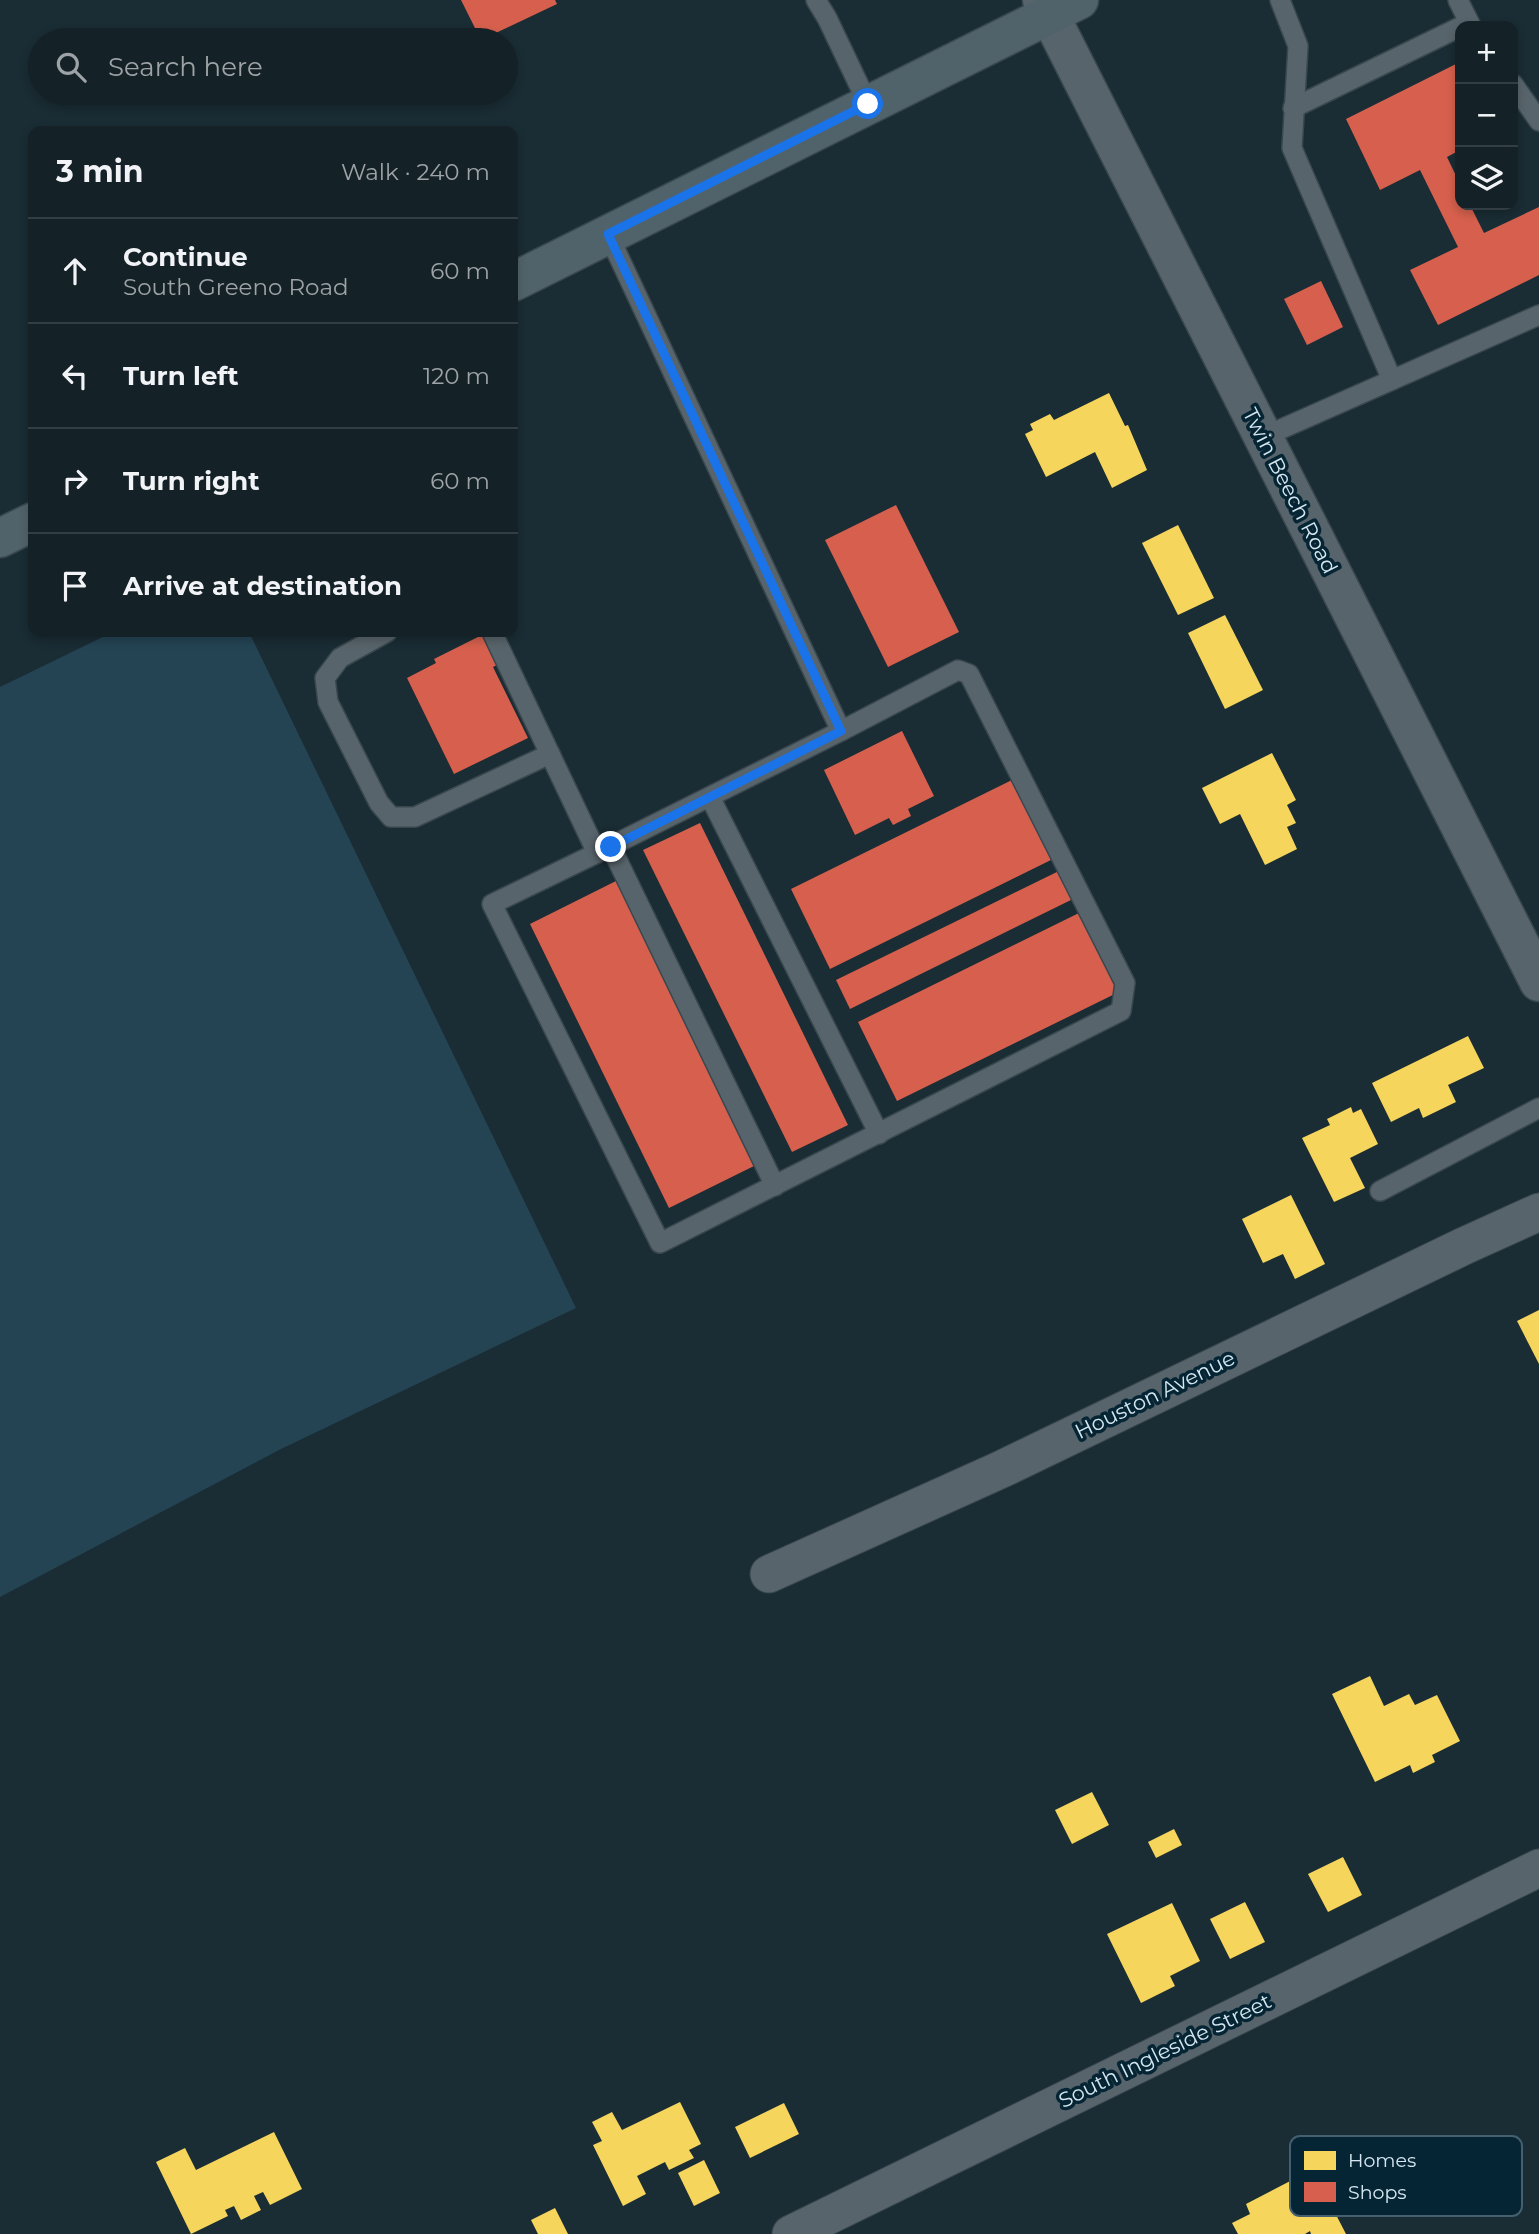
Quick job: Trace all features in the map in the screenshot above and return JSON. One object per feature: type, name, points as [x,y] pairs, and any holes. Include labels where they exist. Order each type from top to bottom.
[{"type":"main road","points":[[518,279],[868,104],[1057,5]]},
{"type":"main road","points":[[0,538],[28,524]]},
{"type":"street","name":"Twin Beech Road","points":[[1057,5],[1263,437],[1539,982]]},
{"type":"street","name":"Houston Avenue","points":[[769,1574],[1002,1469],[1539,1212]]},
{"type":"street","name":"South Ingleside Street","points":[[791,2234],[1539,1868]]},
{"type":"lane","points":[[816,0],[868,104]]},
{"type":"lane","points":[[1280,0],[1298,46],[1292,148],[1392,380]]},
{"type":"lane","points":[[1458,0],[1464,21]]},
{"type":"lane","points":[[1293,108],[1455,31]]},
{"type":"lane","points":[[1518,91],[1539,121]]},
{"type":"lane","points":[[608,234],[841,731]]},
{"type":"lane","points":[[1263,437],[1539,315]]},
{"type":"lane","points":[[378,637],[340,658],[325,678],[328,702],[379,803],[391,817],[415,817],[550,754]]},
{"type":"lane","points":[[494,637],[550,754],[604,850],[775,1186]]},
{"type":"lane","points":[[957,670],[969,674],[1125,983],[1121,1011],[660,1242],[492,904],[841,731],[957,670]]},
{"type":"lane","points":[[710,797],[879,1134]]},
{"type":"lane","points":[[1380,1191],[1539,1108]]},
{"type":"shaded area","points":[[103,637],[251,637],[576,1308],[281,1449],[0,1597],[0,687]]},
{"type":"building: Homes","points":[[1109,393],[1125,426],[1128,425],[1147,470],[1112,488],[1095,452],[1046,477],[1025,434],[1033,430],[1030,424],[1050,414],[1054,420]]},
{"type":"building: Homes","points":[[1178,525],[1214,598],[1178,615],[1142,543]]},
{"type":"building: Homes","points":[[1225,615],[1263,690],[1225,709],[1188,633]]},
{"type":"building: Homes","points":[[1272,753],[1296,800],[1287,805],[1296,823],[1287,827],[1297,849],[1265,865],[1240,814],[1220,824],[1202,788]]},
{"type":"building: Homes","points":[[1468,1036],[1484,1068],[1448,1085],[1456,1102],[1423,1118],[1419,1108],[1391,1122],[1372,1083]]},
{"type":"building: Homes","points":[[1351,1107],[1353,1113],[1361,1109],[1378,1144],[1350,1158],[1365,1188],[1334,1202],[1302,1138],[1330,1125],[1327,1119]]},
{"type":"building: Homes","points":[[1291,1195],[1325,1264],[1295,1279],[1283,1254],[1263,1263],[1242,1219]]},
{"type":"building: Homes","points":[[1539,1310],[1539,1364],[1517,1321]]},
{"type":"building: Homes","points":[[1370,1676],[1384,1706],[1409,1694],[1415,1705],[1437,1695],[1460,1741],[1432,1755],[1435,1762],[1413,1773],[1410,1765],[1375,1782],[1332,1694]]},
{"type":"building: Homes","points":[[1092,1792],[1109,1825],[1072,1844],[1055,1810]]},
{"type":"building: Homes","points":[[1174,1829],[1182,1845],[1156,1858],[1148,1842]]},
{"type":"building: Homes","points":[[1343,1857],[1362,1895],[1328,1912],[1308,1874]]},
{"type":"building: Homes","points":[[1245,1902],[1265,1942],[1230,1959],[1210,1919]]},
{"type":"building: Homes","points":[[1172,1903],[1200,1961],[1170,1976],[1175,1986],[1141,2003],[1107,1934]]},
{"type":"building: Homes","points":[[680,2102],[701,2144],[689,2150],[694,2158],[669,2170],[665,2162],[637,2176],[646,2194],[623,2206],[593,2145],[602,2141],[592,2122],[612,2112],[622,2130]]},
{"type":"building: Homes","points":[[784,2103],[799,2134],[750,2158],[735,2127]]},
{"type":"building: Homes","points":[[274,2132],[302,2189],[270,2205],[263,2192],[254,2196],[261,2210],[241,2220],[234,2206],[225,2210],[228,2216],[191,2234],[156,2162],[185,2148],[196,2170]]},
{"type":"building: Homes","points":[[704,2160],[720,2193],[694,2206],[678,2173]]},
{"type":"building: Homes","points":[[1290,2181],[1290,2216],[1337,2216],[1346,2234],[1311,2234],[1310,2231],[1305,2234],[1238,2234],[1232,2223],[1250,2214],[1246,2204]]},
{"type":"building: Homes","points":[[555,2208],[568,2234],[538,2234],[531,2220]]},
{"type":"building: Shops","points":[[461,0],[555,0],[557,4],[506,28],[475,28]]},
{"type":"building: Shops","points":[[1455,64],[1455,153],[1447,157],[1455,174],[1455,210],[1472,210],[1484,233],[1539,207],[1539,275],[1438,325],[1410,270],[1458,247],[1420,170],[1380,190],[1346,119]]},
{"type":"building: Shops","points":[[1321,281],[1343,327],[1307,345],[1284,299]]},
{"type":"building: Shops","points":[[896,505],[959,632],[888,667],[825,540]]},
{"type":"building: Shops","points":[[483,637],[497,665],[493,667],[528,738],[454,774],[407,678],[436,663],[434,659]]},
{"type":"building: Shops","points":[[902,731],[934,796],[908,809],[911,816],[893,825],[889,818],[855,835],[824,770]]},
{"type":"building: Shops","points":[[1016,778],[1055,858],[830,969],[791,889]]},
{"type":"building: Shops","points":[[700,823],[848,1125],[792,1152],[643,850]]},
{"type":"building: Shops","points":[[1063,869],[1077,897],[850,1009],[836,980]]},
{"type":"building: Shops","points":[[618,880],[758,1164],[669,1208],[530,924]]},
{"type":"building: Shops","points":[[1085,910],[1125,989],[897,1101],[858,1022]]},
{"type":"route","points":[[611,847],[841,731],[608,234],[868,104]]}]
